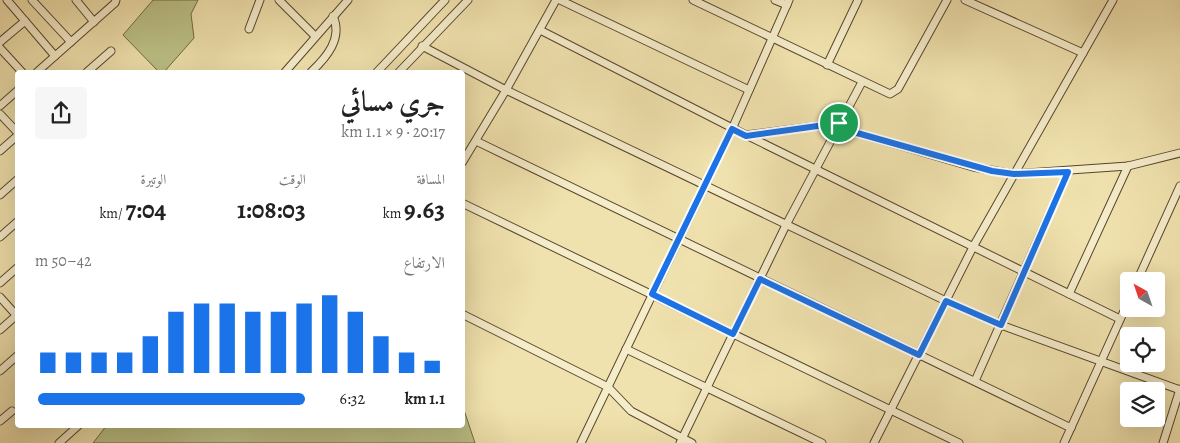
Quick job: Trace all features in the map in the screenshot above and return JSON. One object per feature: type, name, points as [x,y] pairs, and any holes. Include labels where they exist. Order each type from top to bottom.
[{"type":"street","points":[[7,0],[55,56]]},
{"type":"street","points":[[32,0],[71,42]]},
{"type":"street","points":[[76,0],[94,22]]},
{"type":"street","points":[[39,70],[116,0]]},
{"type":"street","points":[[249,29],[260,0]]},
{"type":"street","points":[[279,0],[315,36]]},
{"type":"street","points":[[287,70],[348,0]]},
{"type":"street","points":[[379,70],[445,0]]},
{"type":"street","points":[[400,70],[468,0]]},
{"type":"street","points":[[465,158],[506,90],[556,0]]},
{"type":"street","points":[[560,0],[749,90]]},
{"type":"street","points":[[693,0],[887,94],[896,92],[946,0]]},
{"type":"street","points":[[581,443],[732,129],[788,3],[775,0]]},
{"type":"street","points":[[827,65],[858,0]]},
{"type":"street","points":[[965,0],[1083,53]]},
{"type":"street","points":[[874,443],[973,247],[1113,0]]},
{"type":"street","points":[[313,70],[334,42],[336,26],[333,16]]},
{"type":"street","points":[[0,42],[25,21]]},
{"type":"street","points":[[540,30],[746,136],[1120,319],[1064,443]]},
{"type":"street","points":[[422,46],[506,90],[946,301],[1001,325],[1180,389],[1163,443]]},
{"type":"street","points":[[0,48],[20,70]]},
{"type":"street","points":[[89,70],[111,51]]},
{"type":"street","points":[[394,53],[409,60]]},
{"type":"street","points":[[682,441],[786,224],[862,82]]},
{"type":"street","points":[[0,106],[15,93]]},
{"type":"street","points":[[0,114],[15,131]]},
{"type":"street","points":[[746,136],[839,123]]},
{"type":"street","points":[[835,133],[857,133],[973,167],[1014,174],[1068,172],[1128,166],[1180,152]]},
{"type":"street","points":[[0,151],[15,137]]},
{"type":"street","points":[[476,141],[1071,428]]},
{"type":"street","points":[[1069,294],[1128,166]]},
{"type":"street","points":[[975,381],[1068,172]]},
{"type":"street","points":[[0,195],[15,182]]},
{"type":"street","points":[[1141,272],[1180,186]]},
{"type":"street","points":[[465,204],[959,443]]},
{"type":"street","points":[[0,237],[15,224]]},
{"type":"street","points":[[0,283],[15,270]]},
{"type":"street","points":[[0,297],[15,313]]},
{"type":"street","points":[[465,315],[608,386],[631,411],[682,441],[692,443]]},
{"type":"street","points":[[0,330],[15,317]]},
{"type":"street","points":[[626,349],[822,443]]},
{"type":"street","points":[[0,371],[15,358]]},
{"type":"street","points":[[0,421],[12,411]]},
{"type":"street","points":[[59,443],[76,428]]},
{"type":"green space","points":[[153,0],[198,0],[191,14],[194,38],[166,70],[157,70],[123,35]]},
{"type":"green space","points":[[465,413],[475,443],[93,443],[105,428],[465,428]]},
{"type":"route","points":[[839,123],[835,133],[857,133],[973,167],[1014,174],[1068,172],[1001,325],[946,301],[919,355],[760,279],[733,334],[652,294],[732,129],[746,136],[839,123]]}]
